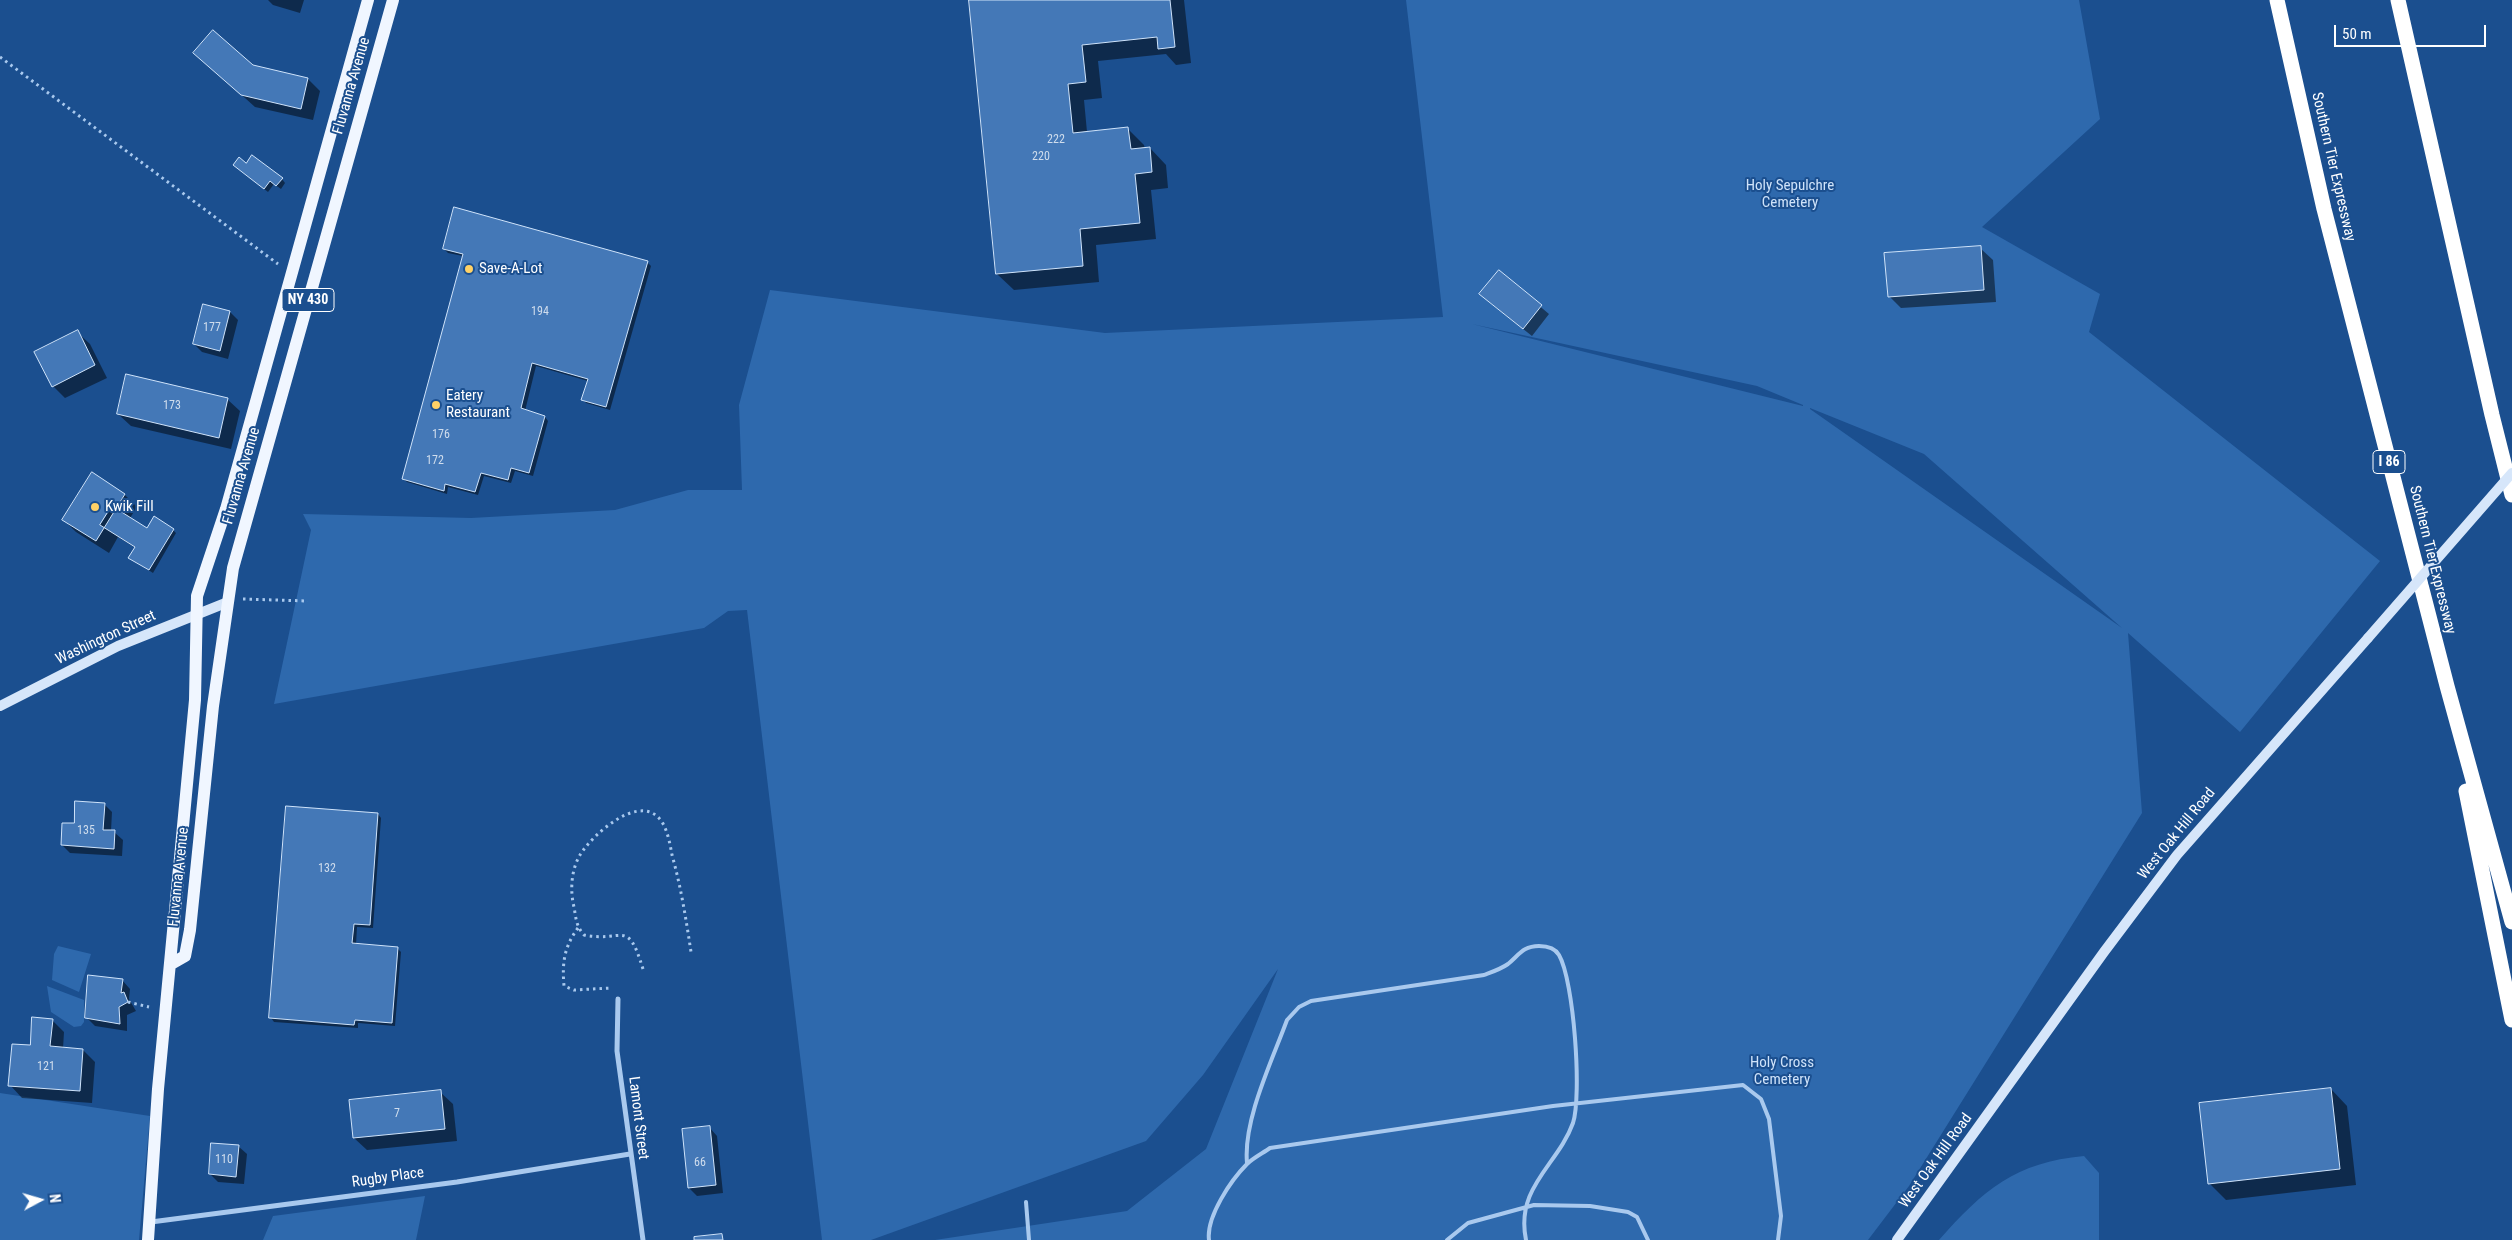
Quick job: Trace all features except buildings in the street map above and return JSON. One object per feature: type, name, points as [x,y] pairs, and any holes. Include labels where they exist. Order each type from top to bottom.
[{"type":"highway","name":"Southern Tier Expressway","points":[[2277,0],[2324,209],[2447,686],[2512,922]]},
{"type":"highway","points":[[2398,0],[2487,396],[2512,495]]},
{"type":"highway","points":[[2447,686],[2512,1020]]},
{"type":"main road","name":"Fluvanna Avenue","points":[[148,1240],[158,1089],[195,700],[197,596],[226,509],[368,0]]},
{"type":"main road","name":"Fluvanna Avenue","points":[[171,964],[185,956],[190,930],[213,706],[232,568],[393,0]]},
{"type":"main road","name":"West Oak Hill Road","points":[[1897,1240],[2104,952],[2177,855],[2512,473]]},
{"type":"main road","name":"Washington Street","points":[[0,706],[118,646],[228,602]]},
{"type":"street","name":"Lamont Street","points":[[618,999],[617,1051],[643,1240]]},
{"type":"street","name":"Rugby Place","points":[[149,1222],[448,1183],[630,1154]]},
{"type":"lane","points":[[1247,1163],[1246,1149],[1249,1126],[1287,1020],[1299,1007],[1311,1001],[1484,975],[1507,965],[1523,948],[1551,948],[1558,953],[1562,962],[1576,1053],[1577,1103],[1572,1124],[1563,1142],[1542,1171],[1532,1191],[1527,1207],[1526,1240]]},
{"type":"lane","points":[[1209,1240],[1208,1232],[1211,1217],[1247,1163],[1270,1148],[1577,1103],[1743,1085],[1761,1099],[1768,1119],[1781,1216],[1778,1240]]},
{"type":"lane","points":[[1026,1202],[1029,1240]]},
{"type":"lane","points":[[1447,1240],[1468,1223],[1534,1205],[1590,1206],[1628,1212],[1637,1217],[1648,1240]]},
{"type":"path","points":[[0,57],[292,275]]},
{"type":"path","points":[[228,602],[247,598],[308,601]]},
{"type":"path","points":[[643,969],[635,944],[630,938],[619,935],[592,936],[584,934],[578,928],[572,887],[574,868],[580,856],[611,822],[630,813],[649,813],[658,817],[666,831],[680,884],[691,952]]},
{"type":"path","points":[[578,928],[568,944],[564,956],[562,974],[564,986],[574,990],[613,988]]},
{"type":"path","points":[[128,1002],[149,1007]]},
{"type":"green space","points":[[1406,0],[2079,0],[2100,119],[1982,227],[2100,294],[2089,332],[2380,561],[2240,732],[2128,633],[2142,813],[1909,1186],[1868,1240],[935,1240],[1127,1211],[1206,1149],[1278,969],[1203,1075],[1146,1141],[871,1240],[822,1240],[747,610],[728,611],[704,628],[274,704],[311,530],[303,514],[471,518],[615,510],[688,490],[742,490],[739,405],[770,290],[1105,333],[1443,317]],"holes":[[[1472,324],[1757,386],[1803,406]],[[1810,409],[1924,454],[2122,628]]]},
{"type":"green space","points":[[58,946],[91,954],[79,992],[52,980],[54,954]]},
{"type":"green space","points":[[47,986],[84,1000],[84,1022],[81,1026],[74,1027],[51,1012]]},
{"type":"green space","points":[[0,1093],[150,1116],[139,1240],[0,1240]]},
{"type":"green space","points":[[2084,1156],[2099,1173],[2099,1240],[1939,1240],[1986,1193],[2002,1182],[2020,1172],[2039,1165],[2060,1159]]},
{"type":"green space","points":[[425,1196],[416,1240],[263,1240],[273,1216]]},
{"type":"place","name":"Save-A-Lot","points":[[469,269]]},
{"type":"place","name":"Eatery Restaurant","points":[[436,405]]},
{"type":"place","name":"Kwik Fill","points":[[95,507]]},
{"type":"park label","name":"Holy Sepulchre Cemetery","points":[[1790,194]]},
{"type":"park label","name":"Holy Cross Cemetery","points":[[1782,1072]]}]
